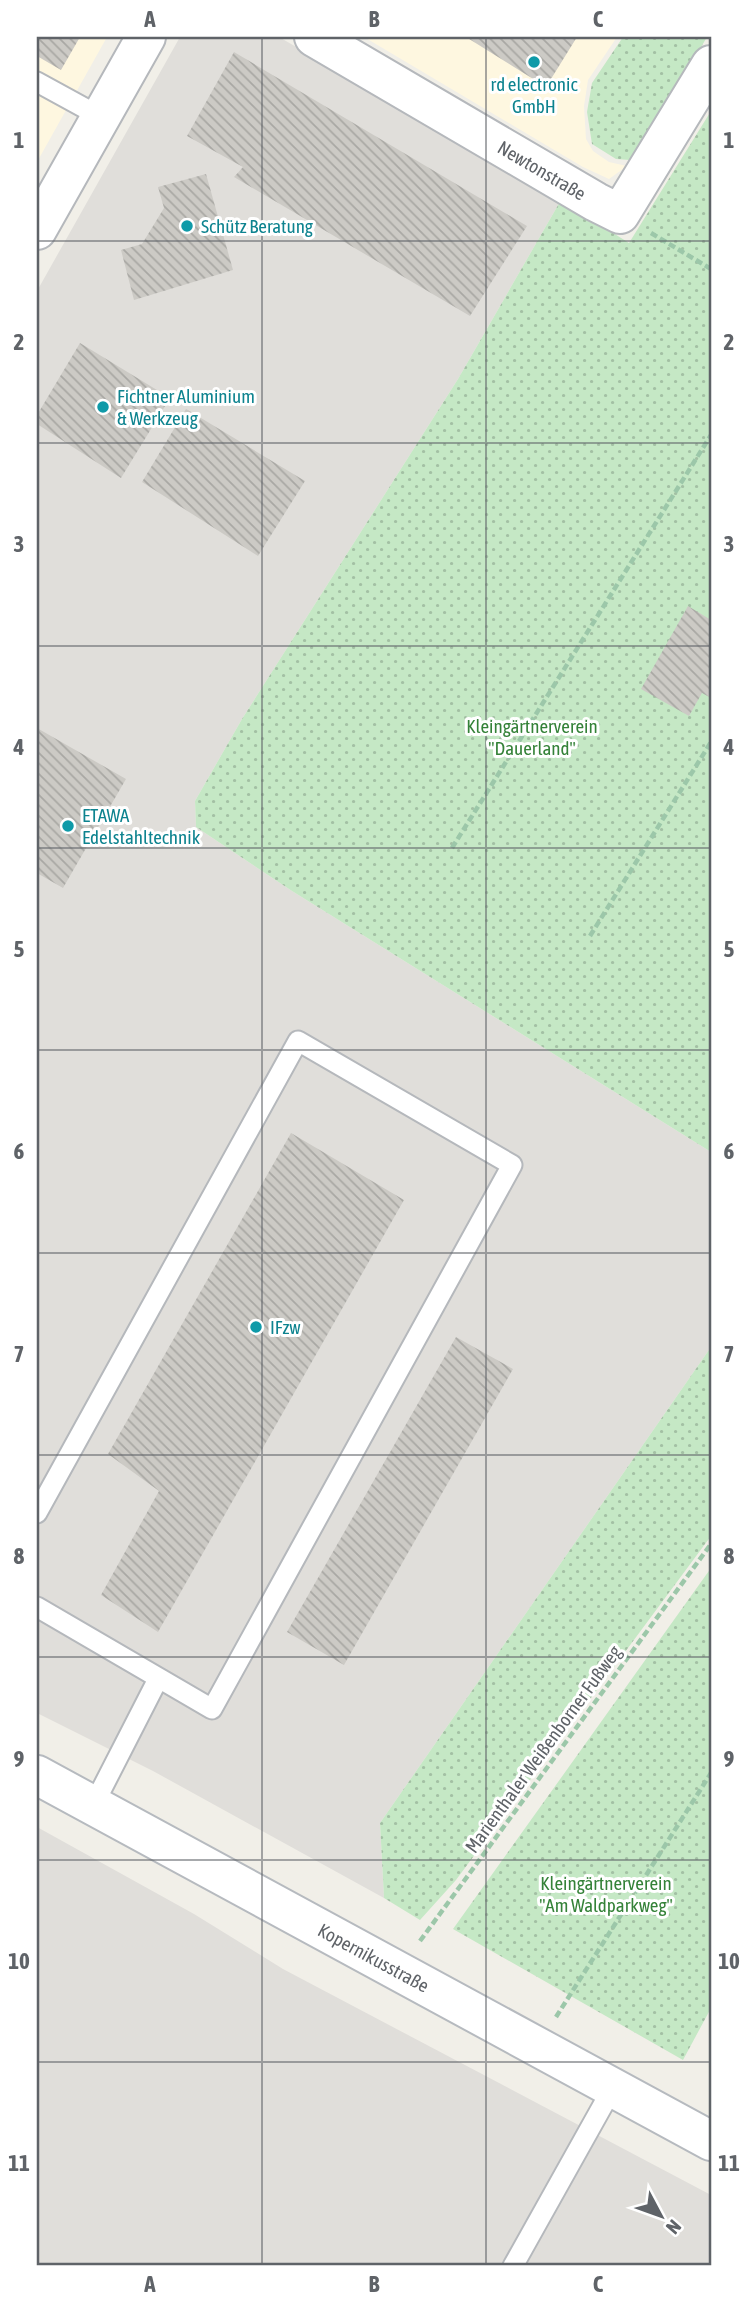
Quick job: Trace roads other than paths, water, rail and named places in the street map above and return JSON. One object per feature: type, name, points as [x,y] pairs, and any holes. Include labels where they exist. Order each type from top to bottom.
[{"type":"street","points":[[37,230],[146,37]]},
{"type":"street","name":"Newtonstraße","points":[[314,37],[620,214],[711,65]]},
{"type":"street","name":"Kopernikusstraße","points":[[37,1775],[711,2141]]},
{"type":"lane","points":[[37,82],[101,117]]},
{"type":"lane","points":[[37,1513],[298,1041],[512,1165],[212,1709],[37,1607]]},
{"type":"lane","points":[[93,1806],[158,1679]]},
{"type":"lane","points":[[513,2266],[612,2089]]},
{"type":"place","name":"rd electronic GmbH","points":[[534,62]]},
{"type":"place","name":"Schütz Beratung","points":[[187,226]]},
{"type":"place","name":"Fichtner Aluminium & Werkzeug","points":[[103,407]]},
{"type":"place","name":"ETAWA Edelstahltechnik","points":[[68,826]]},
{"type":"place","name":"IFzw","points":[[256,1327]]},
{"type":"park label","name":"Kleingärtnerverein \"Dauerland\"","points":[[532,737]]},
{"type":"park label","name":"Kleingärtnerverein \"Am Waldparkweg\"","points":[[606,1894]]}]
